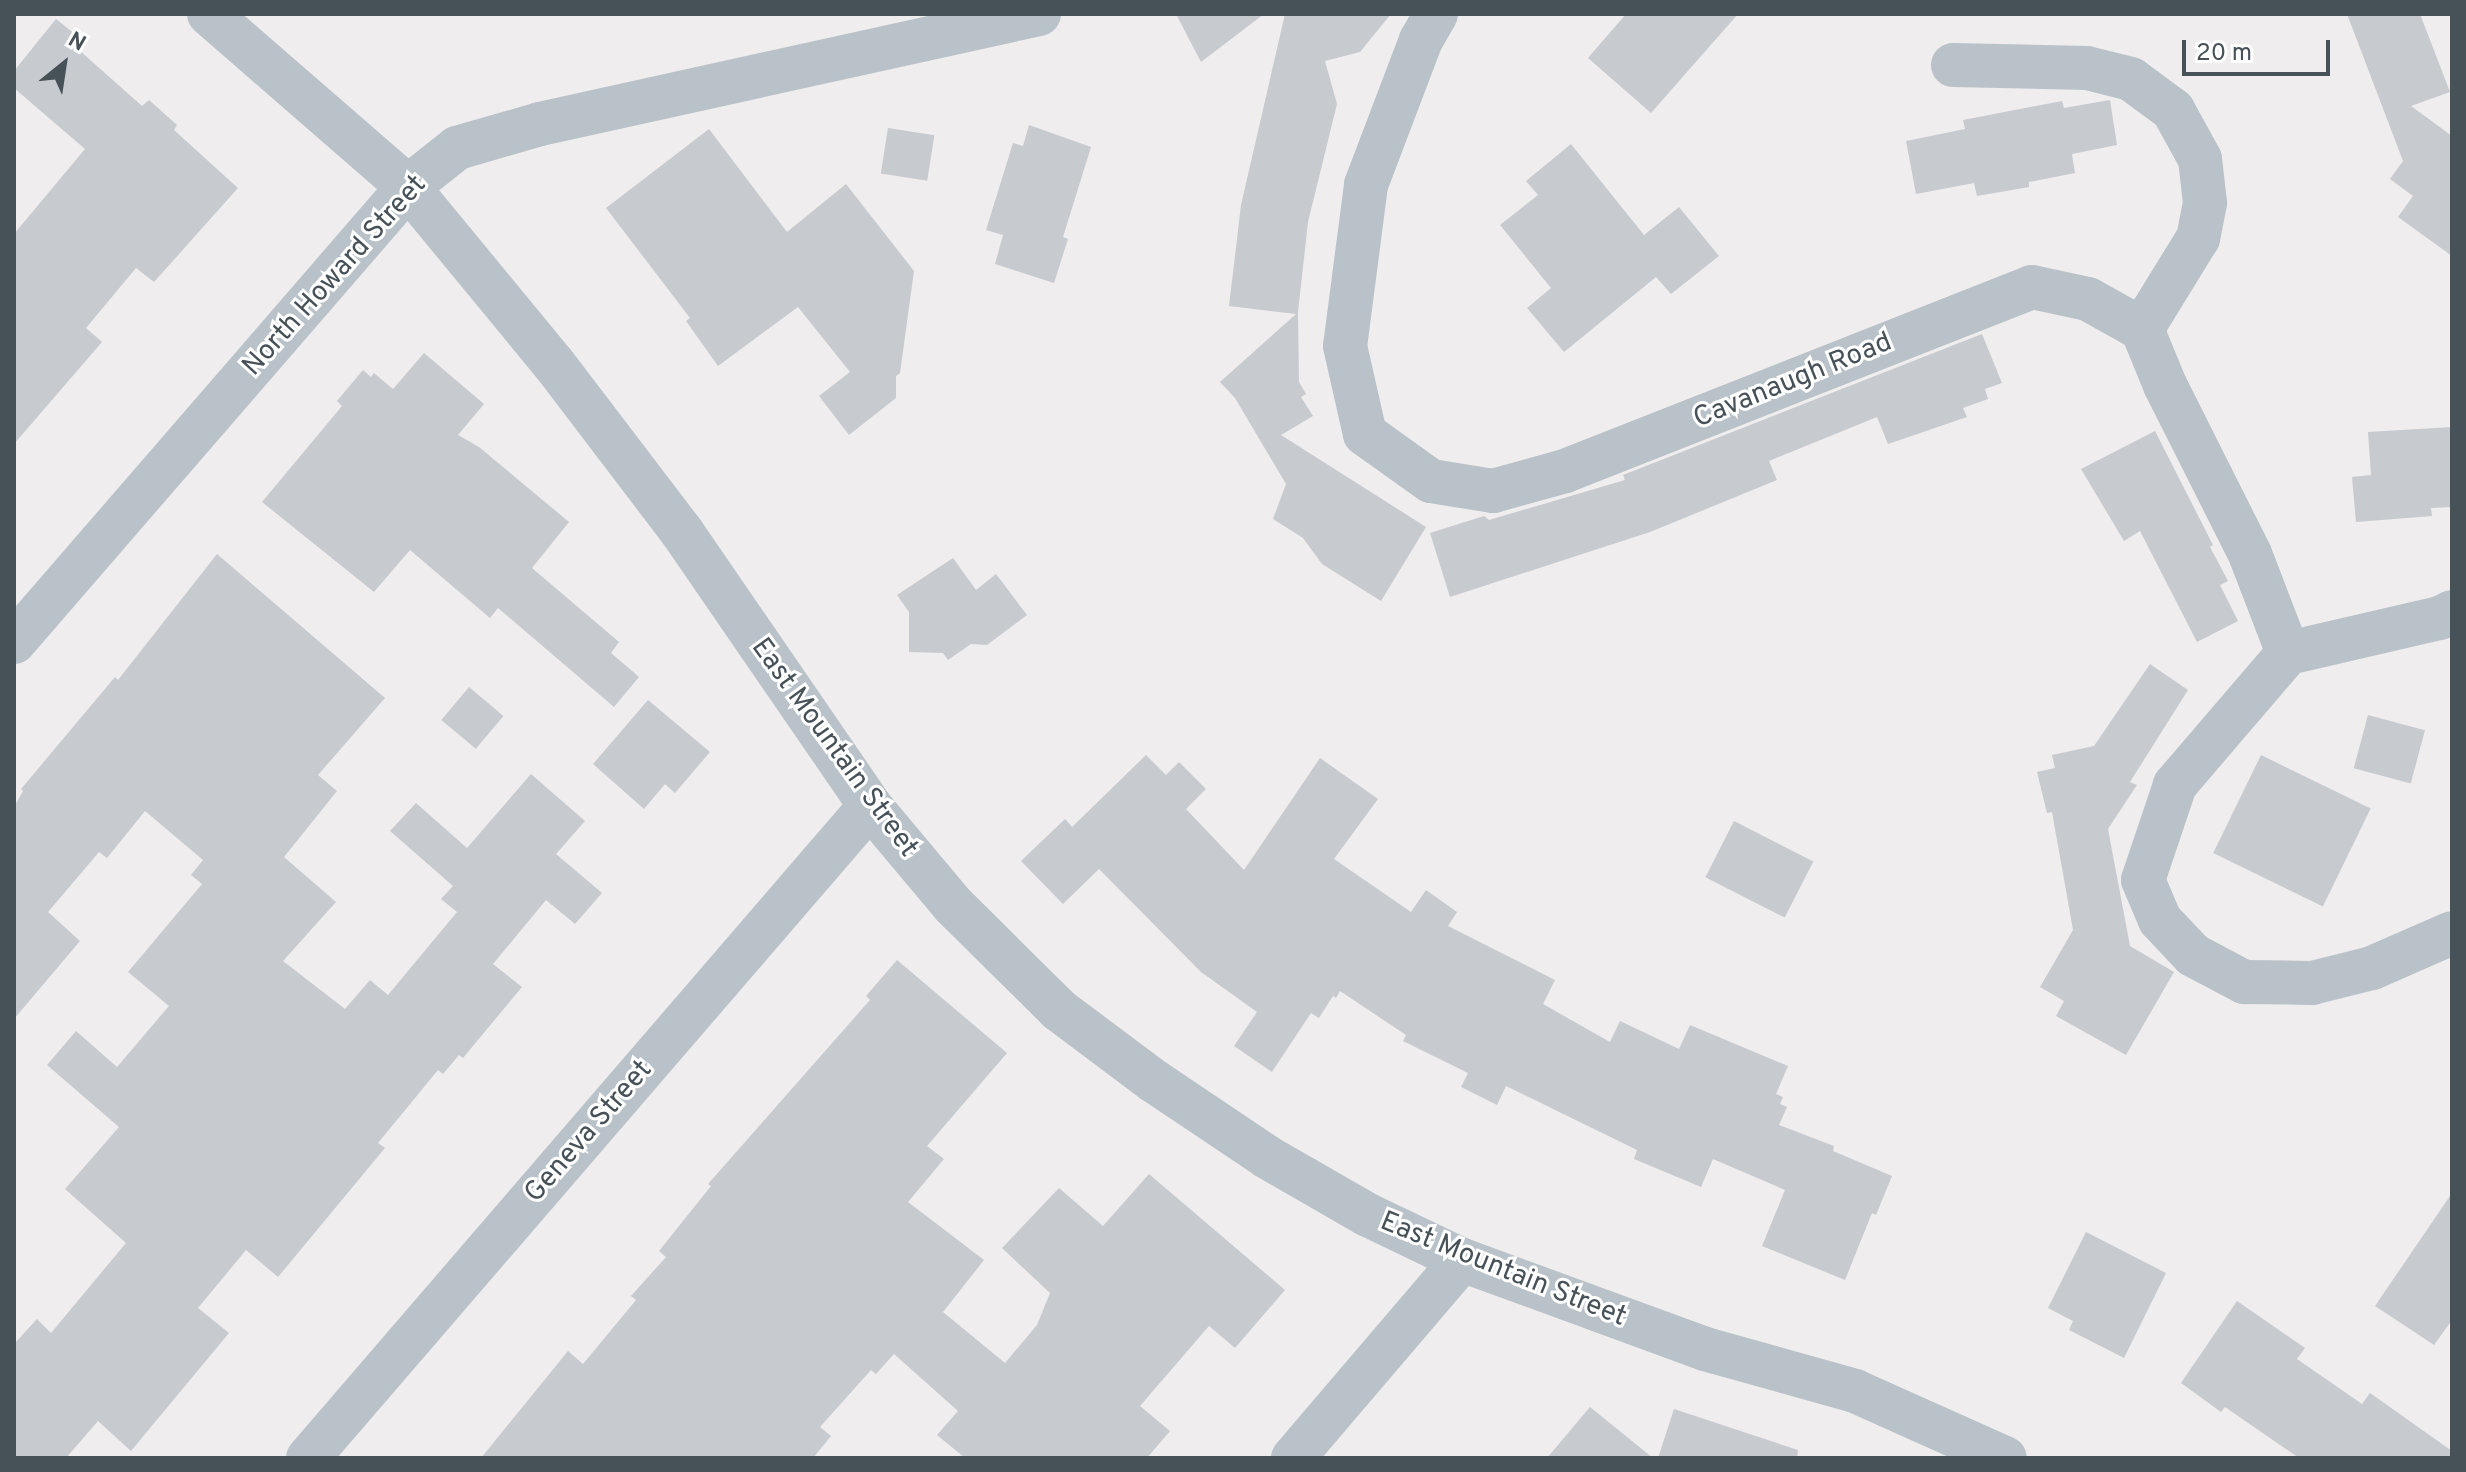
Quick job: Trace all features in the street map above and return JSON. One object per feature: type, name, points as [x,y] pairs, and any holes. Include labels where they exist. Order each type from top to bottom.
[{"type":"street","name":"East Mountain Street","points":[[209,14],[408,187],[554,364],[682,532],[870,806],[953,905],[1059,1010],[1154,1081],[1267,1157],[1368,1215],[1462,1260],[1705,1349],[1855,1391],[2005,1458]]},
{"type":"street","name":"North Howard Street","points":[[14,642],[408,187],[457,148],[540,124],[1039,14]]},
{"type":"street","name":"Cavanaugh Road","points":[[1436,14],[1421,40],[1366,185],[1345,346],[1365,434],[1431,481],[1493,491],[1565,471],[2032,287],[2088,299],[2142,329]]},
{"type":"street","points":[[1953,65],[2087,68],[2131,79],[2173,110],[2200,159],[2205,203],[2198,238],[2142,329],[2165,385],[2250,554],[2288,653]]},
{"type":"street","points":[[2452,612],[2440,618],[2288,653],[2175,785],[2143,880],[2160,920],[2193,955],[2244,982],[2312,983],[2372,968],[2452,933]]},
{"type":"street","name":"Geneva Street","points":[[308,1458],[870,806]]},
{"type":"street","points":[[1293,1458],[1462,1260]]},
{"type":"building","points":[[1176,14],[1264,14],[1201,62]]},
{"type":"building","points":[[1285,14],[1391,14],[1360,52],[1325,61],[1337,104],[1308,222],[1298,312],[1299,382],[1306,394],[1301,397],[1313,416],[1281,435],[1426,527],[1381,601],[1322,564],[1303,538],[1273,519],[1286,484],[1235,398],[1220,382],[1296,314],[1229,306],[1241,205]]},
{"type":"building","points":[[1626,14],[1738,14],[1651,113],[1588,58]]},
{"type":"building","points":[[2347,14],[2420,14],[2450,92],[2411,106],[2452,136],[2452,256],[2398,217],[2413,196],[2390,179],[2403,161]]},
{"type":"building","points":[[56,19],[85,42],[79,50],[142,106],[149,100],[177,125],[174,130],[238,188],[154,282],[136,268],[86,328],[102,342],[14,444],[14,234],[85,149],[14,88],[14,71]]},
{"type":"building","points":[[2110,100],[2117,145],[2072,154],[2075,173],[2029,182],[2029,187],[1977,196],[1974,183],[1916,194],[1906,141],[1965,129],[1963,120],[2062,101],[2064,108]]},
{"type":"building","points":[[1029,125],[1091,147],[1063,237],[1068,239],[1054,283],[995,264],[1003,235],[986,230],[1013,143],[1023,146]]},
{"type":"building","points":[[888,128],[934,135],[927,181],[881,173]]},
{"type":"building","points":[[709,129],[787,232],[846,184],[914,271],[900,373],[896,376],[896,398],[849,435],[819,396],[850,372],[798,307],[718,366],[686,321],[690,318],[606,208]]},
{"type":"building","points":[[1571,144],[1644,235],[1679,207],[1719,256],[1671,294],[1656,277],[1564,352],[1527,308],[1551,288],[1500,225],[1538,195],[1526,181]]},
{"type":"building","points":[[1982,334],[2002,383],[1985,389],[1988,399],[1963,408],[1967,417],[1888,444],[1877,417],[1769,461],[1777,480],[1650,532],[1450,597],[1430,533],[1484,516],[1489,520],[1625,480],[1623,475]]},
{"type":"building","points":[[424,353],[484,404],[458,435],[479,447],[569,522],[532,568],[619,642],[611,653],[639,677],[614,707],[498,608],[490,618],[410,550],[374,592],[262,502],[342,406],[337,401],[363,370],[371,377],[374,373],[393,389]]},
{"type":"building","points":[[2452,427],[2452,507],[2431,508],[2432,516],[2356,522],[2352,477],[2371,475],[2368,432]]},
{"type":"building","points":[[2155,431],[2213,545],[2210,547],[2228,581],[2220,585],[2238,621],[2197,642],[2140,531],[2124,541],[2081,469]]},
{"type":"building","points":[[217,554],[385,698],[318,775],[337,791],[284,857],[336,902],[283,961],[345,1009],[370,980],[388,995],[457,912],[441,899],[453,886],[390,831],[416,803],[467,848],[531,774],[585,821],[556,854],[602,893],[575,924],[546,900],[493,964],[522,987],[463,1058],[459,1055],[443,1074],[438,1070],[378,1143],[385,1148],[278,1277],[246,1250],[198,1308],[229,1333],[131,1451],[98,1421],[66,1458],[14,1458],[14,1344],[37,1319],[51,1333],[126,1243],[65,1189],[119,1127],[47,1065],[76,1031],[117,1067],[169,1006],[128,972],[202,884],[191,875],[203,860],[145,811],[107,858],[99,852],[48,912],[80,941],[14,1019],[14,807],[23,791],[21,789],[115,677],[118,680]]},
{"type":"building","points":[[953,558],[976,590],[996,574],[1027,615],[987,645],[971,644],[948,660],[943,653],[909,652],[909,612],[897,595]]},
{"type":"building","points":[[2150,664],[2188,690],[2130,782],[2137,785],[2108,829],[2130,946],[2174,972],[2126,1055],[2056,1016],[2064,1001],[2040,987],[2073,930],[2052,812],[2047,813],[2037,772],[2055,768],[2052,755],[2094,746]]},
{"type":"building","points":[[469,687],[503,716],[476,749],[441,720]]},
{"type":"building","points":[[648,700],[710,752],[675,793],[665,784],[644,809],[593,764]]},
{"type":"building","points":[[2368,715],[2425,730],[2411,783],[2354,768]]},
{"type":"building","points":[[1146,755],[1166,775],[1179,762],[1206,789],[1186,809],[1244,870],[1320,758],[1378,799],[1334,859],[1411,912],[1426,890],[1457,912],[1448,926],[1555,980],[1543,1004],[1610,1042],[1620,1021],[1679,1049],[1690,1025],[1788,1066],[1776,1094],[1783,1097],[1780,1104],[1787,1107],[1779,1125],[1834,1146],[1833,1151],[1892,1176],[1876,1215],[1872,1213],[1845,1280],[1762,1246],[1785,1190],[1713,1159],[1701,1187],[1634,1159],[1637,1150],[1506,1086],[1497,1105],[1461,1087],[1468,1073],[1403,1041],[1406,1035],[1340,991],[1336,998],[1333,996],[1319,1018],[1311,1013],[1272,1072],[1234,1046],[1257,1012],[1201,972],[1099,869],[1063,904],[1021,861],[1065,819],[1072,827]]},
{"type":"building","points":[[2261,755],[2371,808],[2323,906],[2213,853]]},
{"type":"building","points":[[1734,821],[1813,861],[1785,918],[1705,877]]},
{"type":"building","points":[[897,960],[1007,1053],[927,1146],[944,1159],[908,1202],[984,1260],[943,1312],[1005,1363],[1037,1325],[1050,1293],[1002,1248],[1059,1188],[1103,1226],[1149,1174],[1285,1290],[1235,1348],[1209,1326],[1140,1406],[1170,1431],[1147,1458],[965,1458],[937,1435],[958,1411],[894,1354],[876,1374],[871,1370],[820,1427],[831,1436],[813,1458],[481,1458],[568,1351],[583,1364],[636,1300],[631,1296],[666,1257],[659,1251],[711,1186],[708,1184],[870,1000],[866,996]]},
{"type":"building","points":[[2452,1193],[2452,1320],[2434,1345],[2375,1306]]},
{"type":"building","points":[[2086,1232],[2166,1273],[2124,1358],[2069,1330],[2073,1321],[2048,1308]]},
{"type":"building","points":[[2237,1301],[2305,1348],[2297,1359],[2362,1404],[2370,1393],[2452,1451],[2452,1458],[2299,1458],[2225,1407],[2221,1412],[2181,1383]]},
{"type":"building","points":[[1590,1407],[1653,1458],[1547,1458]]},
{"type":"building","points":[[1674,1409],[1798,1450],[1797,1458],[1658,1458]]}]
